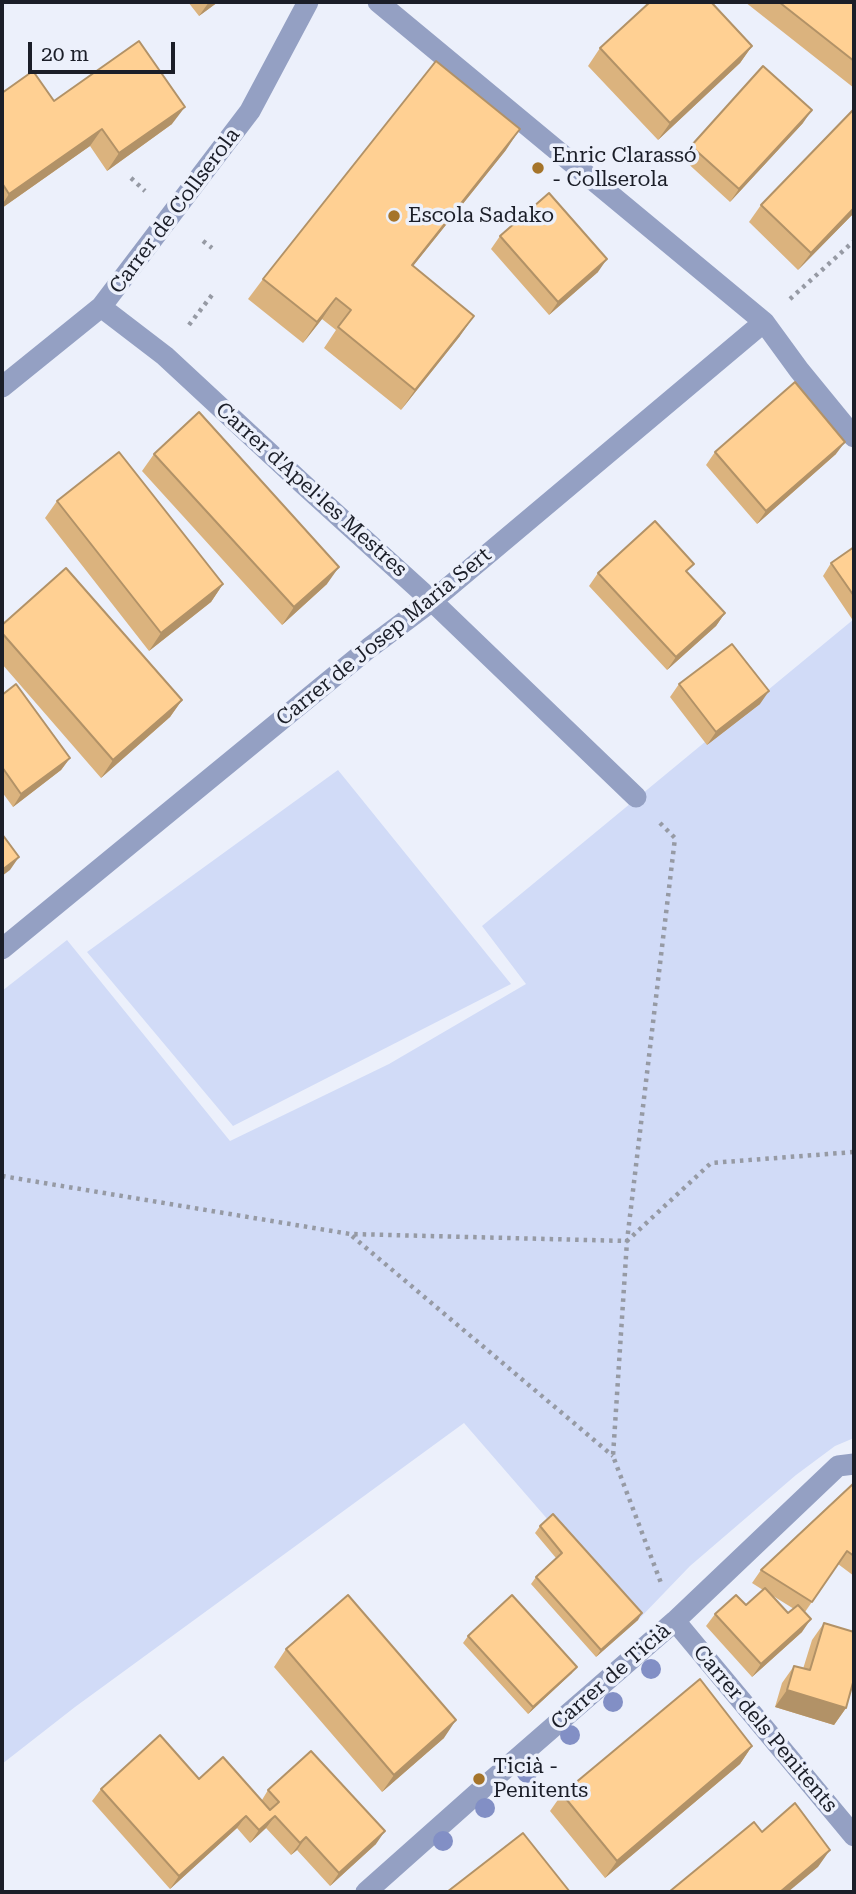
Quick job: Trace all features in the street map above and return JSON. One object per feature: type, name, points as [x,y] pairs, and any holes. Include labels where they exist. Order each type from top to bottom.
[{"type":"street","name":"Carrer de Collserola","points":[[2,387],[101,307],[250,111],[308,2]]},
{"type":"street","points":[[378,2],[764,322],[854,437]]},
{"type":"street","name":"Carrer d'Apel·les Mestres","points":[[101,307],[165,356],[432,601],[636,797]]},
{"type":"street","name":"Carrer de Josep Maria Sert","points":[[2,949],[369,648],[432,601],[764,322]]},
{"type":"street","name":"Carrer de Ticià","points":[[366,1892],[675,1621],[838,1466],[854,1464]]},
{"type":"street","name":"Carrer dels Penitents","points":[[675,1621],[854,1836]]},
{"type":"path","name":"Carrer de Collserola","points":[[131,178],[145,191]]},
{"type":"path","name":"Carrer de Collserola","points":[[203,241],[212,248]]},
{"type":"path","points":[[788,301],[854,242]]},
{"type":"path","points":[[189,325],[212,295]]},
{"type":"path","points":[[636,797],[675,838],[627,1241],[613,1457],[665,1595]]},
{"type":"path","points":[[2,1176],[350,1234],[627,1241],[711,1163],[854,1152]]},
{"type":"path","points":[[350,1234],[613,1457]]},
{"type":"shaded area","points":[[854,619],[854,1438],[835,1446],[796,1475],[690,1566],[638,1620],[464,1423],[75,1707],[2,1764],[2,991],[67,940],[230,1141],[389,1064],[526,984],[482,926]]},
{"type":"shaded area","points":[[338,770],[511,984],[233,1126],[87,952]]},
{"type":"building","points":[[650,2],[711,2],[752,46],[670,123],[600,48]]},
{"type":"building","points":[[779,2],[854,2],[854,61]]},
{"type":"building","points":[[139,41],[185,107],[119,153],[102,129],[9,194],[2,183],[2,93],[33,71],[54,101]]},
{"type":"building","name":"Escola Sadako","points":[[436,61],[520,129],[412,265],[474,316],[415,390],[338,327],[351,310],[336,298],[317,322],[263,279]]},
{"type":"building","points":[[763,66],[812,110],[739,189],[691,146]]},
{"type":"building","points":[[854,109],[854,208],[811,253],[761,205]]},
{"type":"building","points":[[549,193],[607,259],[558,302],[500,236]]},
{"type":"building","points":[[795,382],[845,442],[766,511],[715,452]]},
{"type":"building","points":[[199,412],[339,567],[294,607],[154,454]]},
{"type":"building","points":[[119,452],[223,584],[161,633],[57,501]]},
{"type":"building","points":[[655,521],[694,564],[686,571],[725,613],[676,657],[598,573]]},
{"type":"building","points":[[854,547],[854,596],[831,563]]},
{"type":"building","points":[[66,568],[182,700],[113,760],[2,633],[2,625]]},
{"type":"building","points":[[732,644],[769,691],[716,732],[679,684]]},
{"type":"building","points":[[16,684],[70,758],[21,794],[2,767],[2,695]]},
{"type":"building","points":[[2,834],[19,857],[2,870]]},
{"type":"building","points":[[854,1483],[854,1556],[847,1551],[812,1602],[761,1570]]},
{"type":"building","points":[[553,1514],[642,1613],[601,1650],[536,1577],[562,1553],[540,1526]]},
{"type":"building","points":[[765,1588],[788,1613],[798,1605],[811,1619],[761,1664],[715,1614],[736,1595],[746,1605]]},
{"type":"building","points":[[348,1595],[456,1720],[394,1775],[286,1649]]},
{"type":"building","points":[[512,1595],[577,1667],[533,1707],[468,1636]]},
{"type":"building","points":[[824,1623],[854,1632],[854,1679],[846,1708],[787,1690],[794,1666],[810,1670]]},
{"type":"building","points":[[700,1679],[752,1746],[617,1861],[562,1794]]},
{"type":"building","points":[[160,1735],[199,1779],[223,1757],[270,1810],[279,1802],[268,1790],[311,1751],[385,1831],[339,1873],[306,1837],[300,1843],[275,1816],[259,1830],[246,1816],[179,1876],[101,1789]]},
{"type":"building","points":[[795,1803],[830,1850],[780,1892],[669,1892],[754,1822],[762,1832]]},
{"type":"building","points":[[523,1833],[570,1892],[447,1892]]},
{"type":"place","name":"Enric Clarassó - Collserola","points":[[538,168]]},
{"type":"place","name":"Escola Sadako","points":[[394,216]]},
{"type":"place","name":"Ticià - Penitents","points":[[479,1779]]}]
